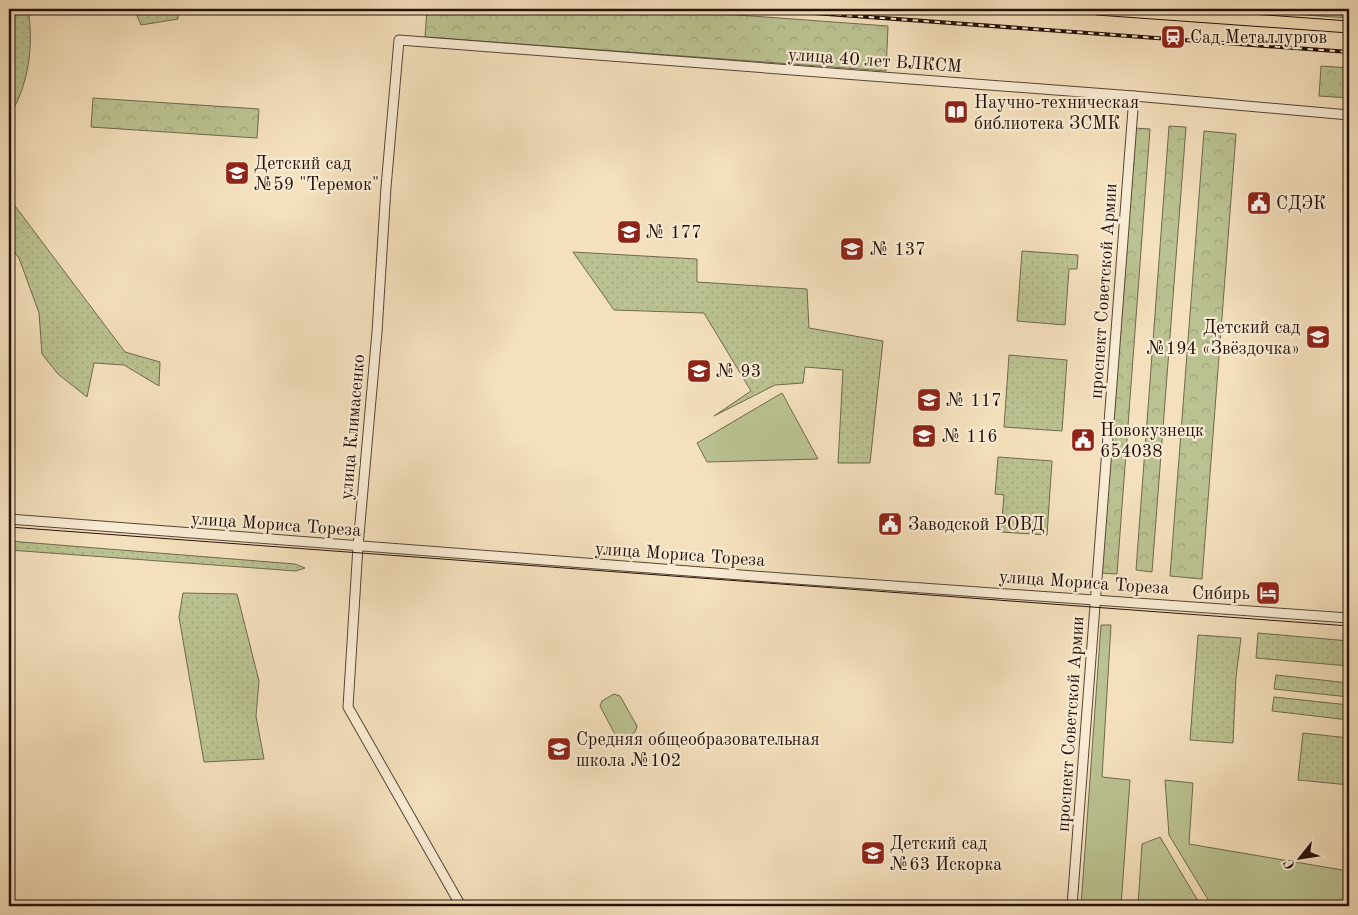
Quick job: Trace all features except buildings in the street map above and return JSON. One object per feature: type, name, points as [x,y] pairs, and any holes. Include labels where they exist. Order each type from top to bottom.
[{"type":"main road","points":[[1097,9],[1349,26]]},
{"type":"street","name":"улица 40 лет ВЛКСМ","points":[[399,40],[1134,96],[1349,115]]},
{"type":"street","name":"улица Климасенко","points":[[399,40],[386,187],[377,332],[358,546],[348,706],[461,906]]},
{"type":"street","name":"проспект Советской Армии","points":[[1072,906],[1134,96]]},
{"type":"street","name":"улица Мориса Тореза","points":[[9,519],[1349,618]]},
{"type":"green space","points":[[9,9],[28,9],[30,50],[21,92],[9,116]]},
{"type":"green space","points":[[49,9],[85,9],[74,14],[50,12]]},
{"type":"green space","points":[[134,9],[178,9],[178,19],[141,25]]},
{"type":"green space","points":[[427,9],[656,9],[888,26],[886,71],[425,37]]},
{"type":"green space","points":[[1216,9],[1349,11],[1349,18]]},
{"type":"green space","points":[[1321,66],[1349,68],[1349,98],[1319,96]]},
{"type":"green space","points":[[93,98],[259,109],[257,138],[91,127]]},
{"type":"green space","points":[[1169,126],[1186,127],[1152,572],[1136,570]]},
{"type":"green space","points":[[1134,128],[1150,129],[1117,574],[1100,573]]},
{"type":"green space","points":[[1204,131],[1236,134],[1202,579],[1170,576]]},
{"type":"green space","points":[[9,198],[125,352],[160,362],[159,386],[124,365],[94,363],[87,397],[58,374],[42,354],[39,313],[19,258],[9,245]]},
{"type":"green space","points":[[1022,251],[1078,255],[1077,269],[1069,269],[1065,325],[1017,321]]},
{"type":"green space","points":[[573,252],[697,259],[697,282],[807,289],[809,328],[883,341],[870,463],[838,463],[843,370],[805,367],[803,383],[775,385],[714,416],[751,391],[704,313],[614,310]]},
{"type":"green space","points":[[1009,355],[1067,360],[1062,431],[1004,427]]},
{"type":"green space","points":[[782,393],[818,459],[707,462],[697,443]]},
{"type":"green space","points":[[998,457],[1052,461],[1047,535],[1001,532],[1004,495],[995,494]]},
{"type":"green space","points":[[9,541],[295,564],[305,568],[296,571],[9,550]]},
{"type":"green space","points":[[183,593],[237,594],[259,681],[256,716],[264,759],[204,762],[179,617]]},
{"type":"green space","points":[[1101,625],[1111,625],[1102,777],[1130,780],[1121,906],[1081,906]]},
{"type":"green space","points":[[1258,633],[1349,641],[1349,666],[1256,658]]},
{"type":"green space","points":[[1198,635],[1241,638],[1236,677],[1233,743],[1190,740]]},
{"type":"green space","points":[[1276,675],[1349,683],[1349,697],[1274,689]]},
{"type":"green space","points":[[614,694],[620,696],[637,726],[635,732],[623,739],[617,738],[600,706],[602,701]]},
{"type":"green space","points":[[1274,697],[1349,705],[1349,720],[1272,711]]},
{"type":"green space","points":[[1303,733],[1349,738],[1349,785],[1298,780]]},
{"type":"green space","points":[[1165,780],[1193,783],[1189,844],[1348,871],[1344,906],[1212,906],[1169,835]]},
{"type":"green space","points":[[1160,837],[1201,906],[1138,906],[1142,844]]},
{"type":"tram line","points":[[9,527],[1349,626]]},
{"type":"railway","points":[[759,9],[1349,52]]},
{"type":"place","name":"Сад Металлургов","points":[[1173,37]]},
{"type":"place","name":"Научно-техническая библиотека ЗСМК","points":[[956,112]]},
{"type":"place","name":"Детский сад №59 \"Теремок\"","points":[[237,173]]},
{"type":"place","name":"СДЭК","points":[[1259,203]]},
{"type":"place","name":"№ 177","points":[[629,232]]},
{"type":"place","name":"№ 137","points":[[852,249]]},
{"type":"place","name":"Детский сад №194 «Звёздочка»","points":[[1318,337]]},
{"type":"place","name":"№ 93","points":[[699,371]]},
{"type":"place","name":"№ 117","points":[[929,400]]},
{"type":"place","name":"№ 116","points":[[924,436]]},
{"type":"place","name":"Новокузнецк 654038","points":[[1083,440]]},
{"type":"place","name":"Заводской РОВД","points":[[890,524]]},
{"type":"place","name":"Сибирь","points":[[1268,593]]},
{"type":"place","name":"Средняя общеобразовательная школа №102","points":[[559,749]]},
{"type":"place","name":"Детский сад №63 Искорка","points":[[873,853]]}]
